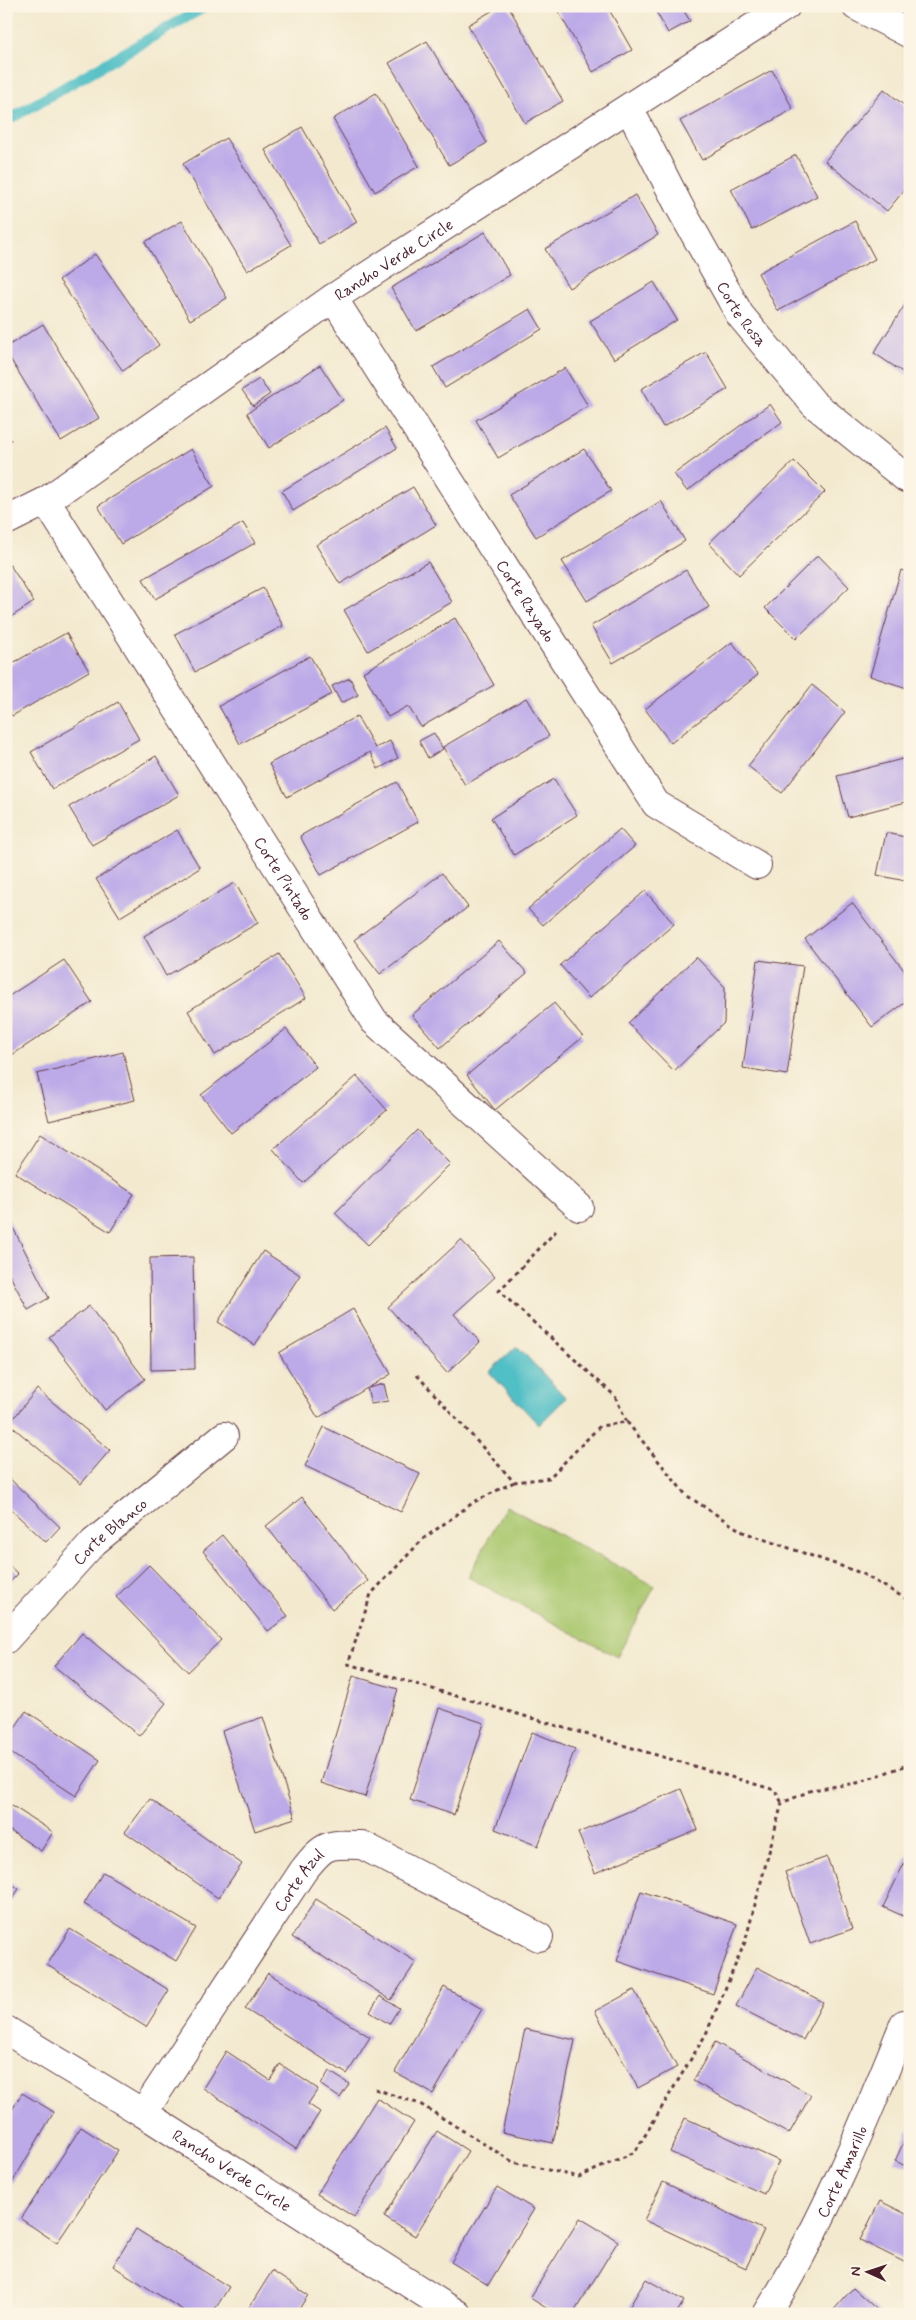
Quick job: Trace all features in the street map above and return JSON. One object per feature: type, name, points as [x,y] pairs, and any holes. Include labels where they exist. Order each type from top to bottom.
[{"type":"street","name":"Rancho Verde Circle","points":[[6,522],[46,501],[333,298],[786,6]]},
{"type":"street","points":[[856,6],[910,34]]},
{"type":"street","name":"Corte Rosa","points":[[629,108],[679,206],[740,315],[814,404],[906,478]]},
{"type":"street","name":"Corte Rayado","points":[[333,298],[656,804],[757,865]]},
{"type":"street","name":"Corte Pintado","points":[[46,501],[374,1021],[579,1208]]},
{"type":"street","name":"Corte Blanco","points":[[6,1639],[94,1542],[224,1436]]},
{"type":"street","name":"Corte Azul","points":[[143,2114],[303,1871],[317,1853],[331,1844],[362,1845],[539,1937]]},
{"type":"street","name":"Corte Amarillo","points":[[767,2314],[817,2224],[855,2144],[904,2024]]},
{"type":"street","name":"Rancho Verde Circle","points":[[6,2030],[143,2114],[457,2314]]},
{"type":"path","points":[[6,10],[13,6]]},
{"type":"path","points":[[579,1208],[499,1291],[615,1396],[627,1422],[686,1495],[744,1532],[861,1573],[910,1601]]},
{"type":"path","points":[[417,1375],[514,1482]]},
{"type":"path","points":[[375,2089],[420,2104],[513,2162],[579,2177],[635,2152],[706,2034],[745,1942],[782,1803],[775,1790],[348,1664],[371,1594],[423,1539],[474,1502],[514,1482],[549,1478],[600,1426],[627,1422]]},
{"type":"path","points":[[782,1803],[812,1790],[857,1783],[910,1764]]},
{"type":"green space","points":[[506,1506],[655,1586],[617,1657],[468,1577]]},
{"type":"water","points":[[517,1346],[566,1398],[539,1425],[489,1372]]},
{"type":"building","points":[[500,6],[508,6],[563,101],[525,123],[468,25]]},
{"type":"building","points":[[555,6],[607,6],[632,50],[593,72]]},
{"type":"building","points":[[653,6],[681,6],[690,21],[668,33]]},
{"type":"building","points":[[427,41],[487,143],[449,165],[389,63]]},
{"type":"building","points":[[772,70],[793,109],[702,160],[680,121]]},
{"type":"building","points":[[884,89],[910,110],[910,183],[887,211],[825,161]]},
{"type":"building","points":[[376,93],[419,166],[375,192],[333,119]]},
{"type":"building","points":[[302,127],[357,222],[319,244],[265,150]]},
{"type":"building","points":[[226,138],[291,245],[247,271],[183,164]]},
{"type":"building","points":[[796,155],[817,196],[752,230],[731,189]]},
{"type":"building","points":[[635,195],[658,235],[569,288],[545,249]]},
{"type":"building","points":[[182,221],[227,298],[190,320],[145,242]]},
{"type":"building","points":[[855,221],[875,259],[778,311],[758,273]]},
{"type":"building","points":[[485,232],[510,275],[416,331],[391,288]]},
{"type":"building","points":[[95,254],[159,345],[123,371],[59,280]]},
{"type":"building","points":[[654,282],[677,320],[614,359],[590,321]]},
{"type":"building","points":[[910,297],[910,377],[874,353]]},
{"type":"building","points":[[530,309],[542,329],[445,388],[433,367]]},
{"type":"building","points":[[43,324],[99,418],[61,441],[6,352],[6,347]]},
{"type":"building","points":[[706,352],[728,389],[663,427],[641,389]]},
{"type":"building","points":[[320,365],[343,400],[269,448],[247,413]]},
{"type":"building","points":[[565,368],[588,406],[498,458],[476,420]]},
{"type":"building","points":[[259,379],[270,394],[253,406],[242,390]]},
{"type":"building","points":[[770,404],[782,422],[687,491],[674,474]]},
{"type":"building","points":[[385,428],[397,448],[293,511],[282,491]]},
{"type":"building","points":[[6,431],[11,440],[6,442]]},
{"type":"building","points":[[191,449],[214,486],[121,544],[98,506]]},
{"type":"building","points":[[584,449],[611,491],[536,537],[509,495]]},
{"type":"building","points":[[794,461],[825,492],[739,575],[709,543]]},
{"type":"building","points":[[413,487],[436,525],[340,584],[316,545]]},
{"type":"building","points":[[661,501],[685,541],[587,601],[562,561]]},
{"type":"building","points":[[243,523],[255,543],[155,599],[143,579]]},
{"type":"building","points":[[818,555],[849,587],[796,639],[765,608]]},
{"type":"building","points":[[428,562],[452,602],[368,651],[344,610]]},
{"type":"building","points":[[10,565],[34,602],[6,620],[6,567]]},
{"type":"building","points":[[686,570],[709,607],[613,663],[591,626]]},
{"type":"building","points":[[901,570],[910,573],[910,689],[870,676]]},
{"type":"building","points":[[263,588],[283,626],[195,672],[175,634]]},
{"type":"building","points":[[455,618],[494,685],[421,727],[408,706],[388,717],[363,672]]},
{"type":"building","points":[[66,633],[89,671],[12,716],[6,706],[6,667]]},
{"type":"building","points":[[732,642],[758,675],[671,743],[645,709]]},
{"type":"building","points":[[310,656],[332,694],[240,744],[219,706]]},
{"type":"building","points":[[350,678],[358,695],[341,703],[332,686]]},
{"type":"building","points":[[812,685],[845,712],[782,793],[748,766]]},
{"type":"building","points":[[526,698],[549,736],[465,785],[443,747]]},
{"type":"building","points":[[118,702],[139,739],[52,789],[31,752]]},
{"type":"building","points":[[357,716],[375,748],[390,741],[398,758],[378,769],[370,752],[287,797],[269,764]]},
{"type":"building","points":[[434,733],[443,749],[428,758],[419,741]]},
{"type":"building","points":[[156,756],[179,795],[92,845],[69,807]]},
{"type":"building","points":[[910,757],[910,801],[848,817],[837,776]]},
{"type":"building","points":[[554,779],[577,815],[514,855],[491,818]]},
{"type":"building","points":[[397,782],[418,822],[321,875],[300,836]]},
{"type":"building","points":[[620,829],[635,846],[543,925],[528,909]]},
{"type":"building","points":[[177,830],[200,868],[120,917],[96,879]]},
{"type":"building","points":[[886,833],[910,838],[910,882],[877,875]]},
{"type":"building","points":[[442,873],[468,907],[380,974],[354,940]]},
{"type":"building","points":[[235,883],[258,923],[166,976],[144,936]]},
{"type":"building","points":[[645,891],[674,924],[589,998],[560,965]]},
{"type":"building","points":[[852,903],[910,978],[910,999],[872,1027],[805,939]]},
{"type":"building","points":[[499,941],[527,973],[440,1048],[412,1015]]},
{"type":"building","points":[[279,954],[306,998],[215,1055],[188,1011]]},
{"type":"building","points":[[696,957],[725,987],[724,1023],[674,1071],[628,1023]]},
{"type":"building","points":[[64,960],[92,1002],[6,1059],[6,998]]},
{"type":"building","points":[[758,960],[803,966],[787,1075],[743,1068]]},
{"type":"building","points":[[554,1003],[583,1037],[495,1110],[467,1075]]},
{"type":"building","points":[[286,1029],[316,1067],[231,1133],[201,1095]]},
{"type":"building","points":[[123,1052],[135,1100],[49,1121],[37,1074]]},
{"type":"building","points":[[357,1076],[387,1110],[303,1183],[273,1149]]},
{"type":"building","points":[[417,1130],[450,1164],[368,1245],[335,1213]]},
{"type":"building","points":[[40,1134],[134,1194],[110,1232],[15,1173]]},
{"type":"building","points":[[6,1214],[49,1298],[28,1310],[6,1268]]},
{"type":"building","points":[[461,1240],[495,1277],[454,1314],[480,1342],[447,1373],[388,1307]]},
{"type":"building","points":[[263,1251],[300,1275],[255,1345],[218,1322]]},
{"type":"building","points":[[193,1257],[195,1369],[151,1370],[150,1258]]},
{"type":"building","points":[[89,1306],[145,1379],[105,1410],[49,1337]]},
{"type":"building","points":[[353,1309],[391,1374],[368,1388],[384,1384],[388,1401],[371,1404],[367,1388],[318,1418],[279,1353]]},
{"type":"building","points":[[37,1389],[110,1450],[81,1484],[9,1424]]},
{"type":"building","points":[[324,1427],[420,1474],[401,1512],[305,1466]]},
{"type":"building","points":[[6,1475],[60,1527],[46,1542],[6,1505]]},
{"type":"building","points":[[302,1497],[368,1581],[332,1609],[266,1526]]},
{"type":"building","points":[[222,1535],[288,1616],[268,1631],[203,1551]]},
{"type":"building","points":[[6,1563],[18,1574],[6,1586]]},
{"type":"building","points":[[149,1565],[221,1640],[188,1672],[116,1597]]},
{"type":"building","points":[[82,1633],[166,1703],[139,1736],[54,1666]]},
{"type":"building","points":[[353,1676],[398,1689],[365,1797],[321,1783]]},
{"type":"building","points":[[6,1708],[13,1712],[6,1722]]},
{"type":"building","points":[[439,1708],[484,1723],[454,1815],[410,1800]]},
{"type":"building","points":[[26,1711],[100,1760],[76,1796],[6,1750],[6,1741]]},
{"type":"building","points":[[263,1717],[295,1818],[255,1831],[222,1731]]},
{"type":"building","points":[[532,1732],[575,1749],[538,1846],[495,1829]]},
{"type":"building","points":[[681,1789],[698,1830],[595,1873],[578,1833]]},
{"type":"building","points":[[150,1799],[242,1864],[218,1898],[125,1832]]},
{"type":"building","points":[[6,1802],[53,1832],[41,1851],[6,1828]]},
{"type":"building","points":[[910,1851],[910,1919],[883,1907]]},
{"type":"building","points":[[827,1857],[852,1929],[810,1944],[785,1872]]},
{"type":"building","points":[[103,1872],[196,1928],[176,1961],[84,1904]]},
{"type":"building","points":[[6,1880],[19,1889],[6,1908]]},
{"type":"building","points":[[641,1891],[737,1924],[713,1994],[617,1961]]},
{"type":"building","points":[[316,1899],[416,1962],[391,2000],[292,1937]]},
{"type":"building","points":[[70,1929],[169,1990],[146,2027],[47,1965]]},
{"type":"building","points":[[757,1967],[823,2002],[803,2040],[736,2006]]},
{"type":"building","points":[[268,1973],[370,2037],[347,2074],[245,2009]]},
{"type":"building","points":[[444,1987],[482,2009],[433,2094],[395,2072]]},
{"type":"building","points":[[634,1990],[677,2067],[638,2088],[595,2011]]},
{"type":"building","points":[[380,1996],[399,2008],[389,2024],[370,2012]]},
{"type":"building","points":[[525,2029],[575,2040],[553,2143],[502,2132]]},
{"type":"building","points":[[715,2042],[811,2095],[789,2134],[693,2081]]},
{"type":"building","points":[[226,2051],[270,2080],[280,2064],[318,2089],[308,2104],[320,2112],[296,2149],[203,2088]]},
{"type":"building","points":[[329,2071],[349,2084],[340,2098],[321,2085]]},
{"type":"building","points":[[22,2093],[54,2112],[6,2193],[6,2120]]},
{"type":"building","points":[[377,2098],[414,2122],[354,2217],[317,2194]]},
{"type":"building","points":[[685,2118],[779,2161],[764,2194],[670,2152]]},
{"type":"building","points":[[81,2127],[118,2151],[57,2243],[21,2219]]},
{"type":"building","points":[[910,2128],[910,2168],[895,2161]]},
{"type":"building","points":[[437,2131],[468,2151],[415,2236],[384,2217]]},
{"type":"building","points":[[663,2182],[764,2230],[746,2268],[644,2220]]},
{"type":"building","points":[[497,2187],[534,2209],[488,2285],[451,2262]]},
{"type":"building","points":[[880,2201],[910,2216],[910,2265],[860,2240]]},
{"type":"building","points":[[580,2218],[618,2241],[573,2314],[556,2314],[530,2298]]},
{"type":"building","points":[[136,2229],[229,2287],[212,2314],[189,2314],[113,2266]]},
{"type":"building","points":[[272,2271],[308,2295],[296,2314],[245,2314]]},
{"type":"building","points":[[646,2279],[684,2301],[676,2314],[625,2314]]},
{"type":"building","points":[[853,2288],[882,2314],[830,2314]]},
{"type":"waterway","points":[[6,121],[206,6]]}]
